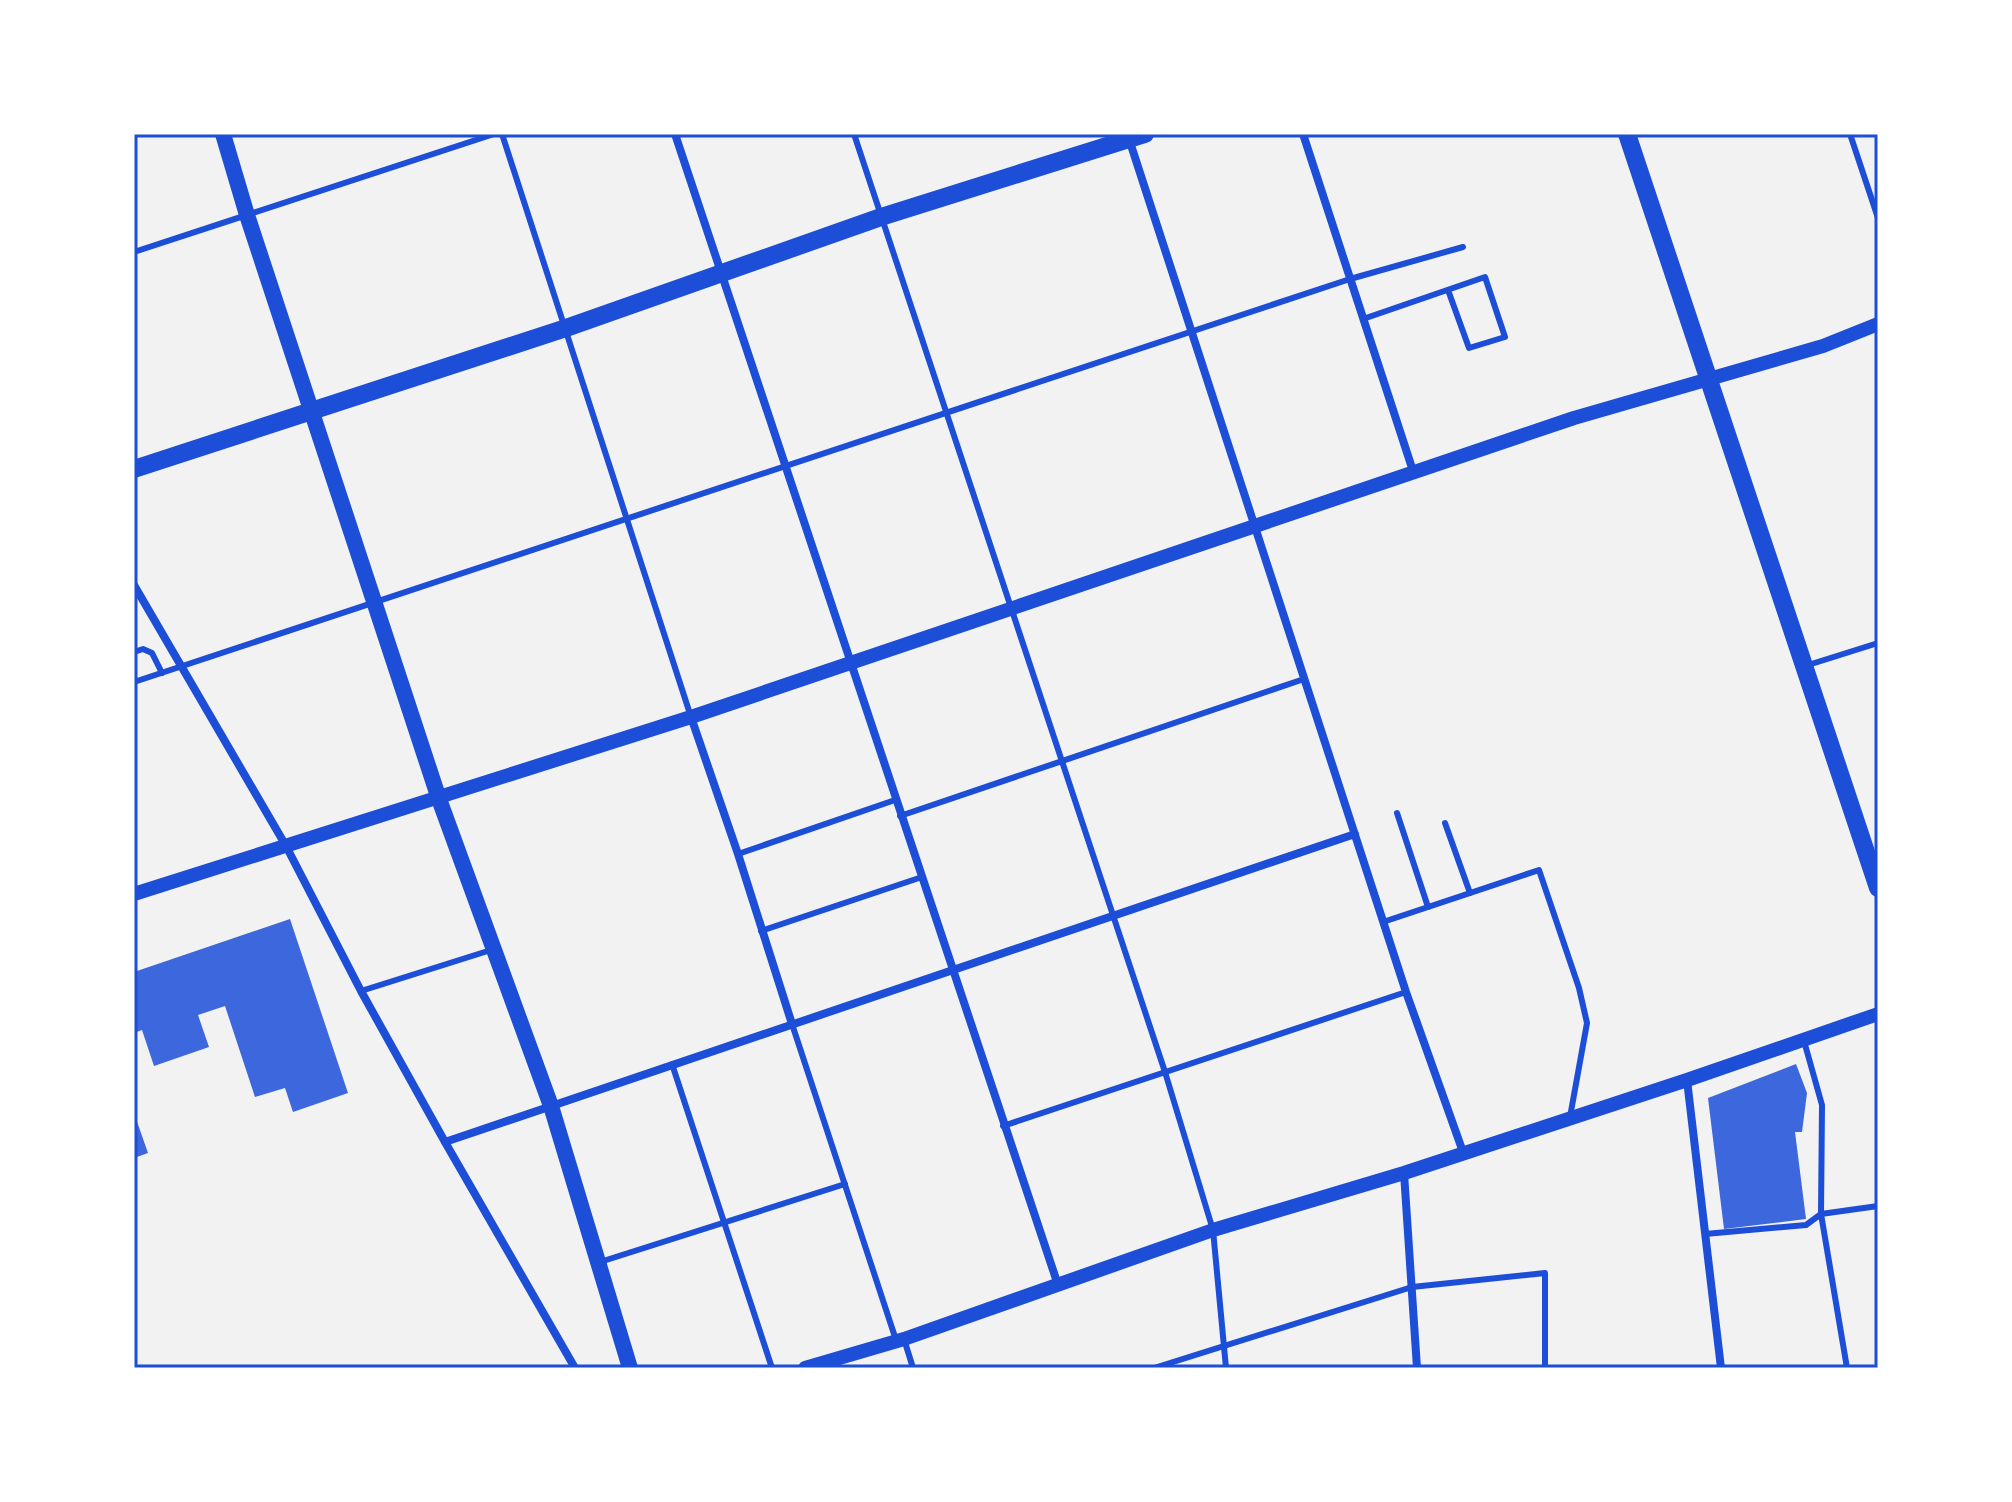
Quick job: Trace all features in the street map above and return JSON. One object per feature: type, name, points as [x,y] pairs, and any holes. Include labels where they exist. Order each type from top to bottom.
[{"type":"main road","points":[[223,134],[439,799],[551,1106],[630,1368]]},
{"type":"main road","points":[[1627,134],[1878,888]]},
{"type":"main road","points":[[134,469],[566,328],[881,217],[1134,136]]},
{"type":"street","points":[[675,134],[1058,1285]]},
{"type":"street","points":[[1303,134],[1413,471]]},
{"type":"street","points":[[1134,136],[1192,331],[1304,679],[1406,992],[1463,1152]]},
{"type":"street","points":[[134,894],[691,717],[1574,418],[1823,346],[1878,324]]},
{"type":"street","points":[[134,585],[286,846],[361,991],[575,1368]]},
{"type":"street","points":[[691,717],[792,1024]]},
{"type":"street","points":[[445,1142],[1355,834]]},
{"type":"street","points":[[805,1368],[900,1340],[1213,1230],[1404,1173],[1878,1014]]},
{"type":"street","points":[[1687,1080],[1721,1368]]},
{"type":"street","points":[[1404,1173],[1417,1368]]},
{"type":"lane","points":[[134,252],[494,134]]},
{"type":"lane","points":[[502,134],[691,717]]},
{"type":"lane","points":[[854,134],[1165,1072],[1213,1230],[1226,1368]]},
{"type":"lane","points":[[1850,134],[1878,218]]},
{"type":"lane","points":[[134,682],[1350,279],[1463,247]]},
{"type":"lane","points":[[1363,319],[1485,277],[1505,337],[1469,348],[1448,290]]},
{"type":"lane","points":[[1804,666],[1878,643]]},
{"type":"lane","points":[[134,652],[143,649],[152,653],[162,673]]},
{"type":"lane","points":[[900,816],[1304,679]]},
{"type":"lane","points":[[738,854],[895,800]]},
{"type":"lane","points":[[1397,813],[1428,907]]},
{"type":"lane","points":[[1445,823],[1470,893]]},
{"type":"lane","points":[[1383,922],[1539,870],[1579,988],[1587,1023],[1570,1117]]},
{"type":"lane","points":[[761,931],[922,877]]},
{"type":"lane","points":[[361,991],[495,949]]},
{"type":"lane","points":[[1003,1126],[1406,992]]},
{"type":"lane","points":[[792,1024],[845,1184],[900,1340],[913,1368]]},
{"type":"lane","points":[[1804,1041],[1822,1105],[1821,1214],[1847,1368]]},
{"type":"lane","points":[[672,1064],[772,1368]]},
{"type":"lane","points":[[600,1262],[845,1184]]},
{"type":"lane","points":[[1705,1234],[1806,1225],[1821,1214],[1878,1206]]},
{"type":"lane","points":[[1154,1368],[1412,1287],[1545,1273],[1545,1368]]},
{"type":"building","points":[[290,919],[348,1093],[293,1112],[285,1088],[255,1097],[225,1006],[198,1015],[209,1047],[154,1066],[142,1030],[134,1033],[134,972]]},
{"type":"building","points":[[1796,1064],[1807,1093],[1802,1132],[1795,1132],[1806,1219],[1724,1229],[1708,1098]]},
{"type":"building","points":[[134,1113],[148,1153],[134,1158]]}]
